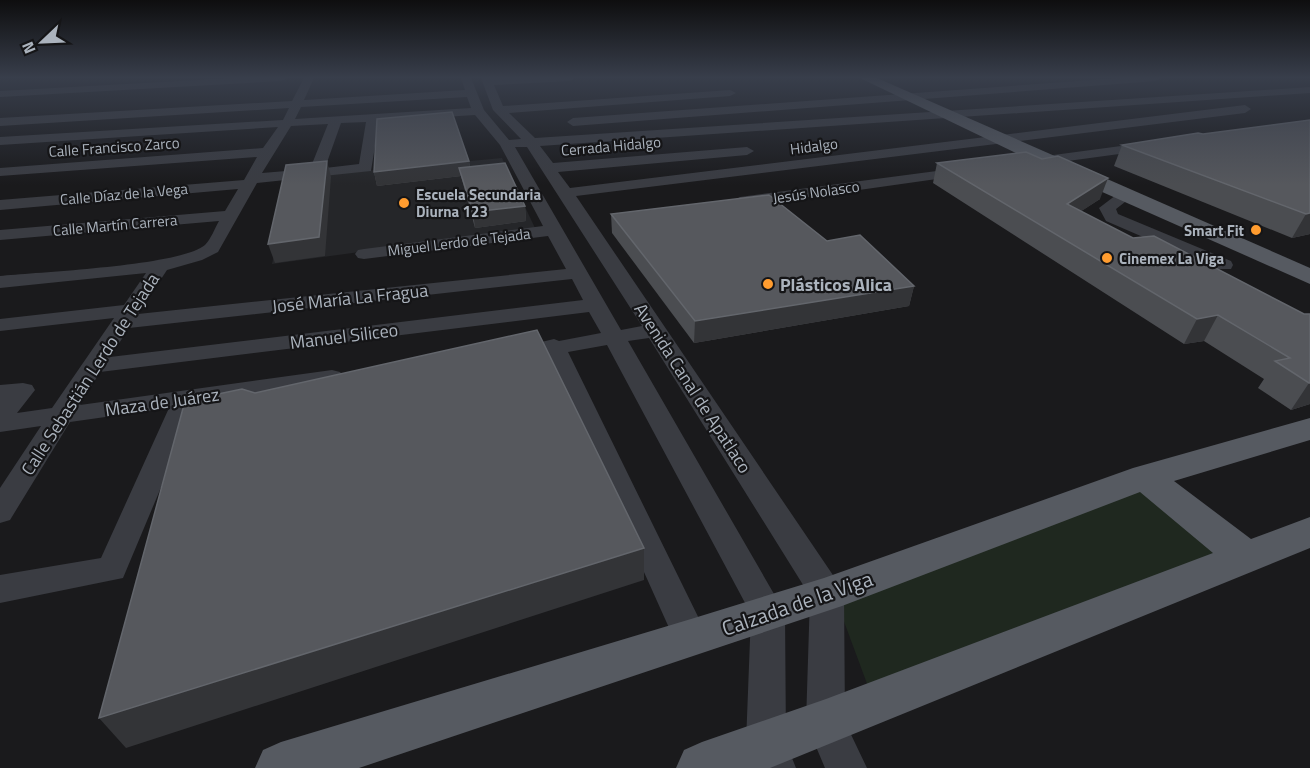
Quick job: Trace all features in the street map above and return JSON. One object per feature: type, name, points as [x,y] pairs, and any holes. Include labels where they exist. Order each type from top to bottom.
[{"type":"main road","points":[[945,114],[1310,277]]},
{"type":"main road","name":"Calzada de la Viga","points":[[281,768],[827,594],[1145,477],[1310,429]]},
{"type":"main road","points":[[1145,477],[1247,558]]},
{"type":"main road","points":[[702,768],[770,756],[826,723],[1247,558],[1304,541]]},
{"type":"street","points":[[8,158],[65,114]]},
{"type":"street","points":[[0,122],[129,114]]},
{"type":"street","points":[[0,282],[160,266],[196,256],[212,248],[291,114]]},
{"type":"street","points":[[0,141],[426,114]]},
{"type":"street","name":"Avenida Canal de Apatlaco","points":[[502,114],[549,168],[565,193],[592,222],[655,330],[827,594]]},
{"type":"street","points":[[564,123],[653,114]]},
{"type":"street","points":[[521,135],[927,114]]},
{"type":"street","name":"Hidalgo","points":[[565,193],[1201,114]]},
{"type":"street","name":"Calle Díaz de la Vega","points":[[0,205],[249,182],[366,168],[373,118]]},
{"type":"street","points":[[316,173],[336,120]]},
{"type":"street","name":"Avenida Canal de Apatlaco","points":[[521,135],[554,230],[768,613],[770,756]]},
{"type":"street","points":[[1010,165],[1160,145]]},
{"type":"street","name":"Cerrada Hidalgo","points":[[549,168],[747,151]]},
{"type":"street","name":"Calle Francisco Zarco","points":[[0,172],[267,152]]},
{"type":"street","name":"Jesús Nolasco","points":[[727,204],[986,168]]},
{"type":"street","points":[[1126,195],[1107,208],[1112,217],[1224,265]]},
{"type":"street","points":[[1112,217],[1130,214],[1148,205]]},
{"type":"street","name":"Calle Martín Carrera","points":[[0,235],[231,215]]},
{"type":"street","name":"Miguel Lerdo de Tejada","points":[[364,254],[554,230]]},
{"type":"street","points":[[1150,247],[1225,285]]},
{"type":"street","name":"Calle Sebastián Lerdo de Tejada","points":[[0,512],[92,366],[160,266]]},
{"type":"street","name":"José María La Fragua","points":[[0,325],[126,316],[578,273]]},
{"type":"street","name":"Manuel Siliceo","points":[[92,366],[394,339],[596,305]]},
{"type":"street","points":[[497,360],[554,346],[655,330]]},
{"type":"street","points":[[554,346],[691,639]]},
{"type":"street","name":"Maza de Juárez","points":[[0,424],[186,399],[340,386],[313,402]]},
{"type":"street","points":[[0,392],[23,390],[0,417]]},
{"type":"street","points":[[0,589],[112,569],[186,399]]},
{"type":"street","points":[[827,594],[826,723],[846,768]]},
{"type":"shaded area","name":"Escuela Secundaria Diurna 123","points":[[502,158],[535,228],[272,264],[291,178]]},
{"type":"shaded area","points":[[1146,486],[1231,554],[869,689],[836,600]]},
{"type":"building","points":[[453,114],[469,161],[374,172],[377,119]]},
{"type":"building","points":[[1310,120],[1310,213],[1306,214],[1122,145],[1198,133]]},
{"type":"building","points":[[1026,152],[1042,159],[1058,156],[1108,178],[1067,204],[1133,238],[1154,236],[1304,314],[1310,314],[1310,383],[1275,361],[1290,358],[1218,315],[1197,319],[937,163]]},
{"type":"building","points":[[327,161],[319,237],[268,244],[286,165]]},
{"type":"building","points":[[505,163],[525,206],[473,212],[459,168]]},
{"type":"building","name":"Plásticos Alica","points":[[769,195],[827,241],[860,235],[914,286],[695,321],[611,214]]},
{"type":"building","points":[[537,330],[644,548],[99,718],[185,401],[242,389],[255,393]]},
{"type":"place","name":"Escuela Secundaria Diurna 123","points":[[404,203]]},
{"type":"place","name":"Smart Fit","points":[[1256,230]]},
{"type":"place","name":"Cinemex La Viga","points":[[1107,258]]},
{"type":"place","name":"Plásticos Alica","points":[[768,284]]}]
